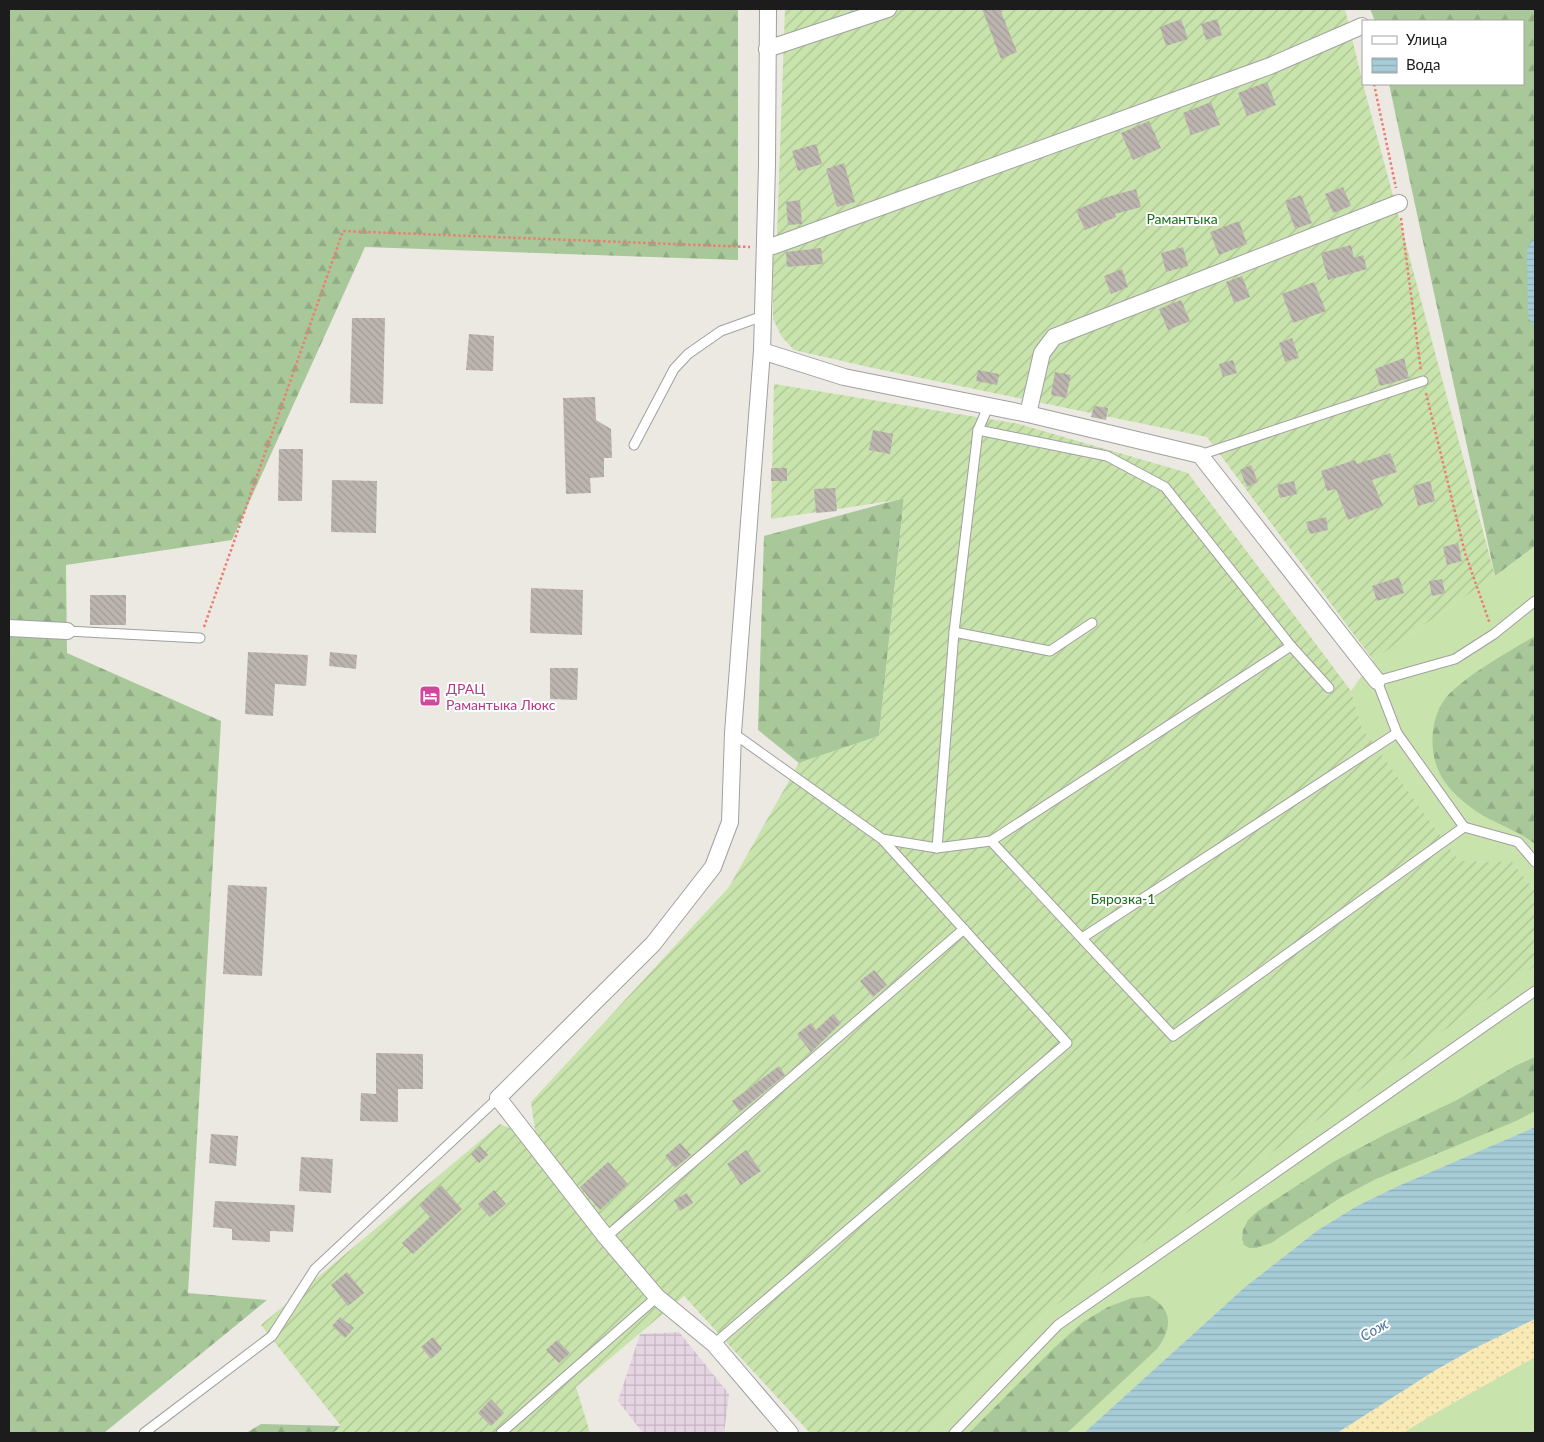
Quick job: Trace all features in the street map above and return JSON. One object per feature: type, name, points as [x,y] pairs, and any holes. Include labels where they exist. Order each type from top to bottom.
[{"type":"street","points":[[768,9],[767,166],[762,351],[734,733],[730,822],[713,867],[653,944],[498,1098],[606,1238],[657,1297],[714,1344],[790,1433]]},
{"type":"street","points":[[768,49],[888,9]]},
{"type":"street","points":[[764,247],[773,246],[1270,66],[1362,26]]},
{"type":"street","points":[[1028,414],[1042,353],[1054,337],[1399,204]]},
{"type":"street","points":[[762,351],[844,377],[1028,414],[1200,455],[1376,680]]},
{"type":"street","points":[[9,628],[67,631]]},
{"type":"lane","points":[[634,445],[674,369],[688,354],[721,331],[763,316]]},
{"type":"lane","points":[[1200,455],[1423,381]]},
{"type":"lane","points":[[937,848],[954,632],[978,430],[988,407]]},
{"type":"lane","points":[[978,430],[1107,456],[1165,486],[1291,646],[1329,688]]},
{"type":"lane","points":[[1535,601],[1494,634],[1454,659],[1376,680],[1397,733],[1464,827],[1518,842],[1535,862]]},
{"type":"lane","points":[[954,632],[1050,651],[1092,623]]},
{"type":"lane","points":[[67,631],[200,638]]},
{"type":"lane","points":[[882,839],[937,848],[991,841],[1291,646]]},
{"type":"lane","points":[[714,1344],[1067,1043],[882,839],[734,733]]},
{"type":"lane","points":[[1082,938],[1397,733]]},
{"type":"lane","points":[[991,841],[1173,1036],[1464,827]]},
{"type":"lane","points":[[606,1238],[964,929]]},
{"type":"lane","points":[[954,1433],[1058,1325],[1535,990]]},
{"type":"lane","points":[[144,1433],[272,1336],[315,1269],[498,1098]]},
{"type":"lane","points":[[501,1433],[657,1297]]},
{"type":"path","points":[[1374,85],[1399,204],[1423,381],[1465,553],[1494,634]]},
{"type":"path","points":[[200,638],[342,231],[764,247]]},
{"type":"shaded area","points":[[679,1332],[729,1394],[724,1433],[643,1433],[618,1401],[640,1334]]},
{"type":"green space","points":[[9,9],[738,9],[738,260],[365,247],[232,540],[66,565],[67,653],[221,721],[188,1293],[267,1300],[104,1433],[9,1433]]},
{"type":"green space","name":"Рамантыка","points":[[785,9],[1345,9],[1362,85],[1495,576],[1373,660],[1207,437],[794,350],[782,337],[773,319],[773,246],[777,234]]},
{"type":"green space","points":[[1370,9],[1535,9],[1535,546],[1495,576],[1389,85],[1524,85],[1524,20],[1375,20]]},
{"type":"green space","name":"Бярозка-1","points":[[774,384],[1019,424],[1188,473],[1351,691],[1362,728],[1459,861],[1512,862],[1535,891],[1535,966],[1048,1311],[925,1433],[810,1433],[684,1296],[576,1387],[590,1433],[333,1433],[341,1426],[261,1325],[500,1124],[536,1138],[531,1102],[729,887],[799,763],[879,736],[904,499],[771,519]]},
{"type":"green space","points":[[904,498],[879,736],[799,763],[758,730],[764,536]]},
{"type":"green space","points":[[1535,546],[1535,891],[1512,862],[1459,861],[1362,728],[1351,691],[1373,660],[1495,576]]},
{"type":"green space","points":[[1535,636],[1535,844],[1476,812],[1453,792],[1439,772],[1435,761],[1432,737],[1437,713],[1450,693],[1480,669]]},
{"type":"green space","points":[[1535,966],[1535,1127],[1396,1187],[1357,1206],[1318,1230],[1245,1287],[1084,1433],[925,1433],[1048,1311]]},
{"type":"green space","points":[[1535,1057],[1535,1111],[1516,1121],[1376,1179],[1340,1198],[1271,1243],[1256,1248],[1249,1248],[1244,1245],[1242,1239],[1243,1230],[1248,1220],[1258,1211],[1333,1162],[1457,1100],[1515,1066]]},
{"type":"green space","points":[[1149,1296],[1163,1307],[1166,1313],[1168,1327],[1162,1341],[1157,1349],[1067,1433],[969,1433],[1054,1348],[1083,1322],[1108,1307],[1132,1298]]},
{"type":"green space","points":[[1535,1357],[1535,1433],[1403,1433],[1430,1416]]},
{"type":"green space","points":[[261,1424],[342,1426],[333,1433],[246,1433]]},
{"type":"sand","points":[[1535,1319],[1535,1357],[1403,1433],[1337,1433],[1434,1371],[1471,1350]]},
{"type":"water","points":[[1535,237],[1535,327],[1529,319],[1528,313],[1527,251]]},
{"type":"water","name":"Сож","points":[[1535,1127],[1535,1319],[1471,1350],[1434,1371],[1337,1433],[1084,1433],[1245,1287],[1318,1230],[1357,1206],[1396,1187]]},
{"type":"building","points":[[982,9],[1000,9],[1017,52],[1001,59]]},
{"type":"building","points":[[1181,19],[1188,39],[1166,46],[1160,27]]},
{"type":"building","points":[[1217,19],[1222,35],[1206,40],[1201,24]]},
{"type":"building","points":[[1267,82],[1276,105],[1247,116],[1238,93]]},
{"type":"building","points":[[1211,102],[1220,125],[1191,135],[1183,113]]},
{"type":"building","points":[[1149,121],[1161,148],[1133,160],[1121,133]]},
{"type":"building","points":[[816,144],[822,164],[798,171],[792,151]]},
{"type":"building","points":[[844,163],[855,202],[837,207],[826,169]]},
{"type":"building","points":[[1343,187],[1351,206],[1333,213],[1325,194]]},
{"type":"building","points":[[1136,189],[1141,207],[1115,214],[1116,217],[1085,230],[1076,210],[1107,197]]},
{"type":"building","points":[[1301,195],[1312,223],[1295,229],[1285,201]]},
{"type":"building","points":[[800,200],[802,224],[788,225],[786,202]]},
{"type":"building","points":[[1239,221],[1247,244],[1219,255],[1210,232]]},
{"type":"building","points":[[1351,245],[1354,258],[1363,255],[1367,269],[1328,280],[1321,253]]},
{"type":"building","points":[[1183,247],[1188,266],[1166,272],[1161,253]]},
{"type":"building","points":[[821,248],[823,264],[787,267],[786,252]]},
{"type":"building","points":[[1122,269],[1128,287],[1111,294],[1104,276]]},
{"type":"building","points":[[1242,276],[1250,297],[1234,303],[1226,282]]},
{"type":"building","points":[[1314,282],[1326,311],[1293,323],[1282,294]]},
{"type":"building","points":[[1181,300],[1190,321],[1168,330],[1159,309]]},
{"type":"building","points":[[352,318],[385,318],[383,404],[350,403]]},
{"type":"building","points":[[469,334],[494,336],[493,371],[466,370]]},
{"type":"building","points":[[1292,338],[1299,358],[1285,362],[1279,343]]},
{"type":"building","points":[[1404,358],[1409,378],[1380,386],[1375,369]]},
{"type":"building","points":[[1233,360],[1237,373],[1223,377],[1219,364]]},
{"type":"building","points":[[978,370],[999,374],[997,385],[976,381]]},
{"type":"building","points":[[1055,372],[1071,375],[1066,398],[1051,395]]},
{"type":"building","points":[[595,397],[596,420],[611,429],[612,458],[604,458],[604,477],[590,478],[591,493],[566,494],[563,398]]},
{"type":"building","points":[[1094,406],[1108,408],[1106,420],[1091,417]]},
{"type":"building","points":[[873,430],[893,434],[890,454],[869,450]]},
{"type":"building","points":[[279,449],[303,449],[302,501],[278,501]]},
{"type":"building","points":[[1390,453],[1397,472],[1372,480],[1383,506],[1348,520],[1336,489],[1327,491],[1321,471],[1355,460],[1357,464]]},
{"type":"building","points":[[1251,465],[1258,482],[1247,487],[1240,470]]},
{"type":"building","points":[[771,468],[787,468],[787,481],[771,481]]},
{"type":"building","points":[[332,480],[377,481],[376,533],[331,532]]},
{"type":"building","points":[[1294,481],[1297,494],[1280,498],[1277,485]]},
{"type":"building","points":[[1430,481],[1435,501],[1418,506],[1413,486]]},
{"type":"building","points":[[835,488],[837,511],[816,513],[814,489]]},
{"type":"building","points":[[1326,517],[1328,530],[1310,534],[1306,522]]},
{"type":"building","points":[[1458,543],[1462,561],[1447,565],[1443,547]]},
{"type":"building","points":[[1399,577],[1404,593],[1377,601],[1372,586]]},
{"type":"building","points":[[1442,579],[1445,593],[1432,596],[1429,581]]},
{"type":"building","points":[[531,588],[583,590],[582,635],[530,633]]},
{"type":"building","points":[[90,595],[126,595],[126,625],[90,625]]},
{"type":"building","points":[[248,652],[308,655],[306,686],[275,684],[273,716],[245,714]]},
{"type":"building","points":[[330,652],[357,655],[356,669],[329,666]]},
{"type":"building","points":[[550,668],[578,668],[577,700],[550,699]]},
{"type":"building","points":[[228,885],[267,887],[262,976],[223,974]]},
{"type":"building","points":[[874,970],[887,985],[873,997],[860,981]]},
{"type":"building","points":[[833,1014],[841,1023],[811,1052],[797,1034],[811,1023],[816,1030]]},
{"type":"building","points":[[376,1053],[423,1054],[423,1089],[398,1089],[398,1122],[360,1121],[361,1093],[376,1094]]},
{"type":"building","points":[[779,1066],[785,1075],[740,1112],[732,1101]]},
{"type":"building","points":[[211,1134],[238,1136],[236,1166],[209,1163]]},
{"type":"building","points":[[680,1143],[691,1155],[675,1168],[665,1156]]},
{"type":"building","points":[[480,1146],[488,1155],[479,1163],[471,1154]]},
{"type":"building","points":[[746,1150],[761,1171],[741,1185],[727,1164]]},
{"type":"building","points":[[301,1157],[333,1159],[331,1193],[299,1191]]},
{"type":"building","points":[[608,1162],[628,1184],[600,1210],[580,1187]]},
{"type":"building","points":[[441,1185],[462,1209],[413,1254],[402,1243],[430,1217],[419,1205]]},
{"type":"building","points":[[494,1190],[506,1204],[490,1217],[478,1204]]},
{"type":"building","points":[[687,1193],[693,1203],[680,1211],[674,1200]]},
{"type":"building","points":[[215,1201],[295,1205],[293,1232],[270,1231],[270,1242],[232,1240],[232,1229],[213,1227]]},
{"type":"building","points":[[347,1272],[364,1293],[348,1306],[331,1285]]},
{"type":"building","points":[[340,1317],[354,1328],[345,1338],[332,1326]]},
{"type":"building","points":[[433,1337],[442,1349],[431,1359],[421,1347]]},
{"type":"building","points":[[557,1340],[570,1353],[559,1363],[546,1350]]},
{"type":"building","points":[[491,1399],[504,1413],[491,1426],[478,1413]]},
{"type":"place","name":"ДРАЦ Рамантыка Люкс","points":[[430,696]]}]
